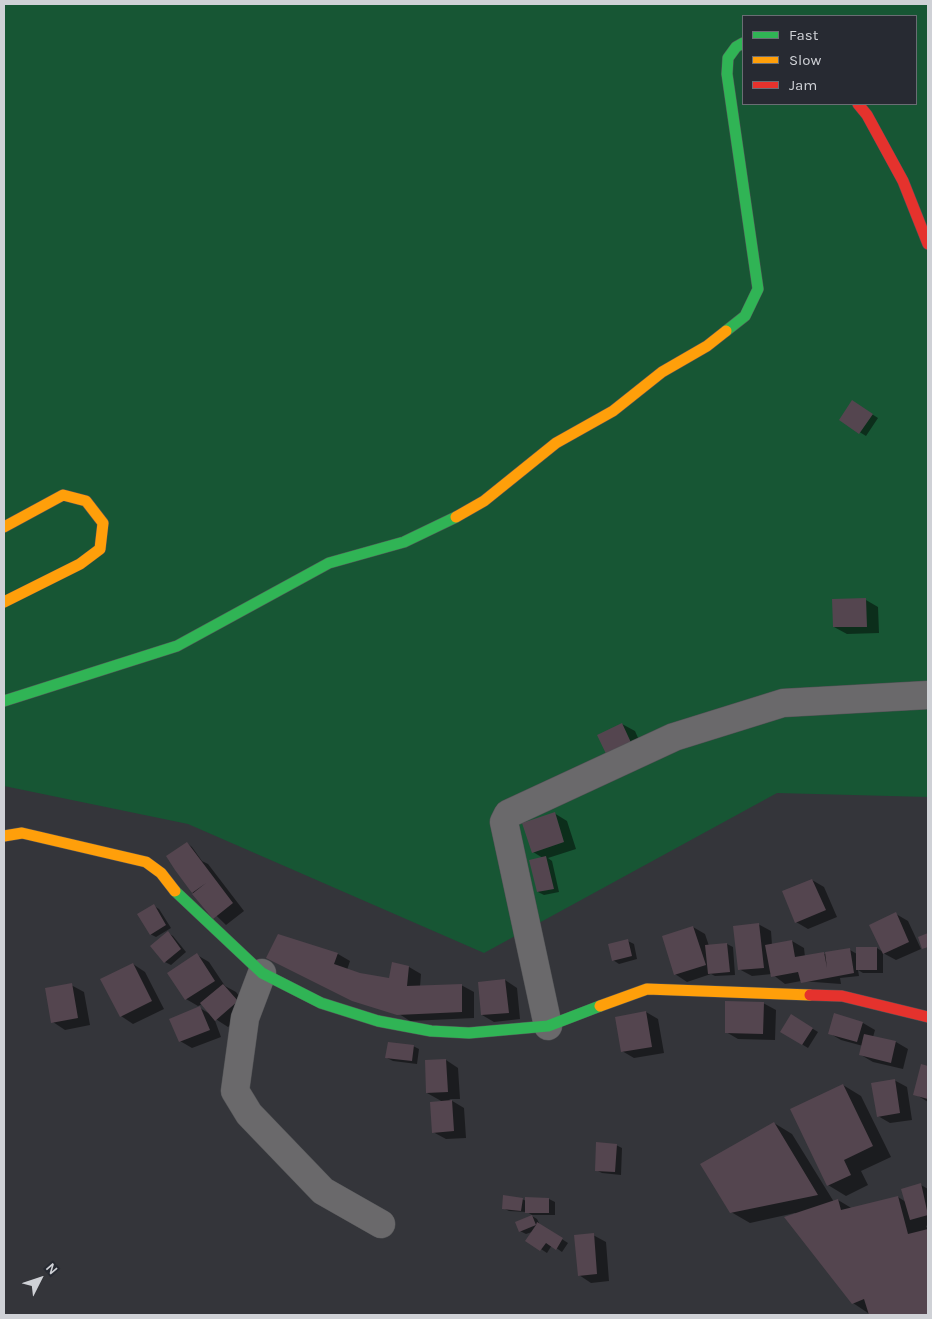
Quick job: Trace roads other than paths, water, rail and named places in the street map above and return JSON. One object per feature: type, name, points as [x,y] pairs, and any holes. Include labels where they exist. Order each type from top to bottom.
[{"type":"street","points":[[4,701],[177,646],[329,563],[404,542],[456,517],[484,501],[556,443],[613,411],[662,372],[707,346],[745,316],[758,289],[726,74],[728,58],[736,47],[742,44]]},
{"type":"street","points":[[859,105],[867,115],[903,181],[928,244]]},
{"type":"street","points":[[4,527],[63,495],[86,501],[103,523],[100,549],[80,564],[4,602]]},
{"type":"street","points":[[548,1026],[504,822],[508,814],[674,737],[783,703],[928,695]]},
{"type":"street","points":[[4,836],[22,833],[146,862],[161,873],[179,896],[262,972],[321,1003],[378,1021],[431,1031],[469,1033],[548,1026],[647,989],[842,996],[928,1017]]},
{"type":"street","points":[[262,972],[245,1018],[235,1091],[249,1114],[323,1191],[381,1224]]}]
